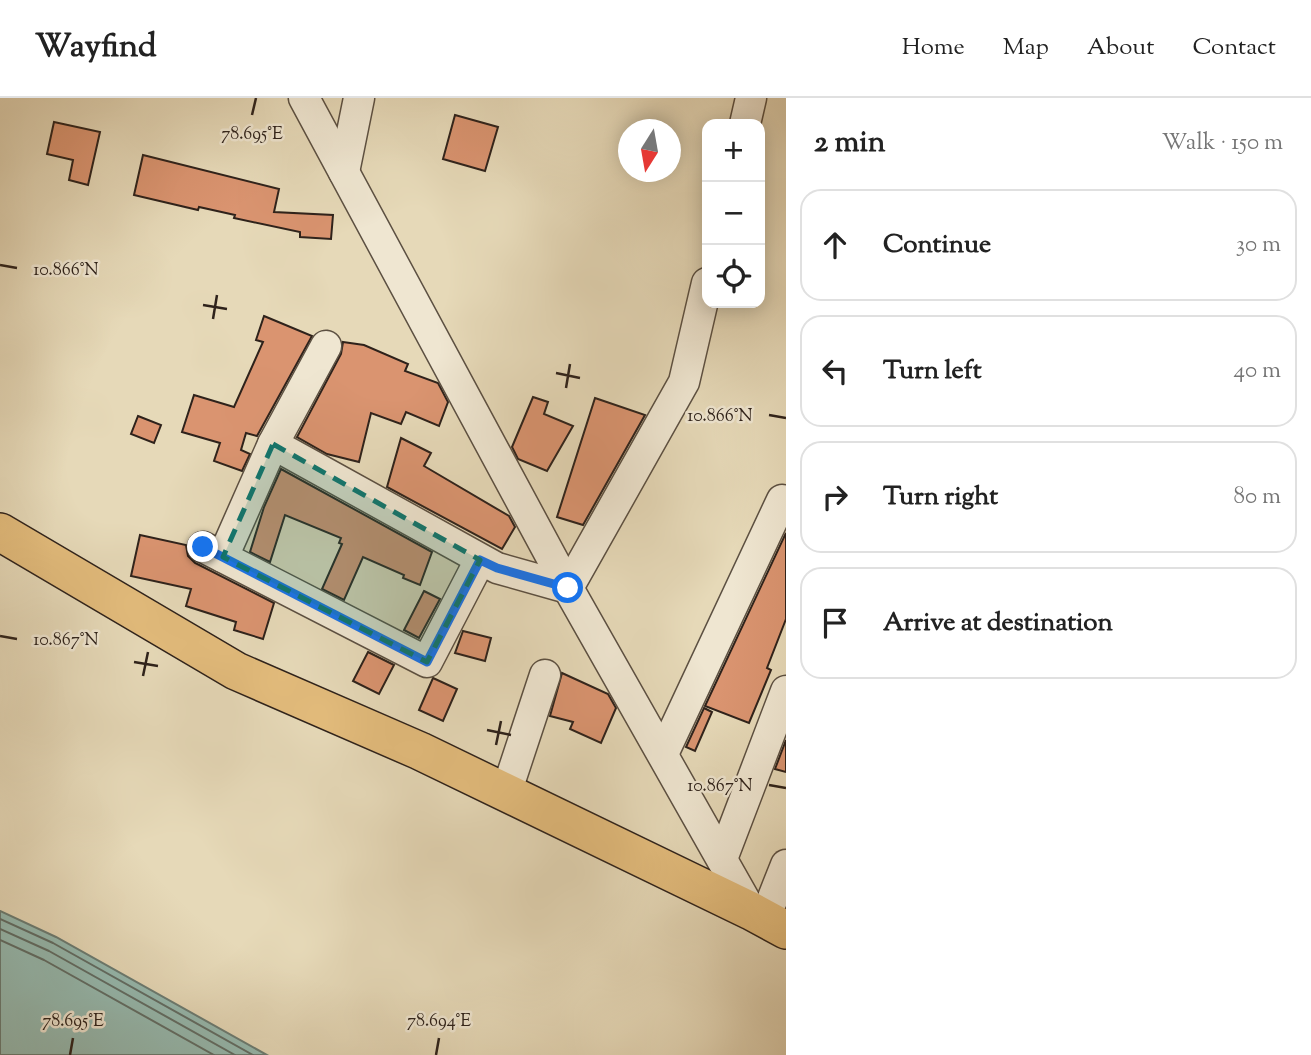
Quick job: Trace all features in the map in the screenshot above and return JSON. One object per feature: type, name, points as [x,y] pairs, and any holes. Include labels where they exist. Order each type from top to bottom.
[{"type":"main road","points":[[0,532],[236,671],[420,751],[767,919]]},
{"type":"street","points":[[304,98],[568,588],[722,859],[767,919]]},
{"type":"street","points":[[344,172],[359,98]]},
{"type":"street","points":[[746,119],[751,98]]},
{"type":"street","points":[[568,588],[684,382],[702,305]]},
{"type":"street","points":[[326,346],[213,552],[427,662],[480,560]]},
{"type":"street","points":[[274,444],[480,560],[497,568],[568,588]]},
{"type":"street","points":[[663,754],[782,500]]},
{"type":"street","points":[[506,793],[545,675]]},
{"type":"street","points":[[722,859],[786,691]]},
{"type":"street","points":[[767,919],[786,865]]},
{"type":"highlighted area","points":[[273,444],[480,560],[427,662],[223,557]]},
{"type":"water","points":[[0,911],[56,937],[267,1055],[0,1055]]},
{"type":"building","points":[[455,115],[498,127],[485,171],[443,159]]},
{"type":"building","points":[[54,122],[100,132],[88,185],[69,180],[73,160],[47,154]]},
{"type":"building","points":[[143,155],[279,189],[274,212],[333,215],[331,239],[300,237],[300,232],[234,218],[235,215],[199,207],[198,210],[134,195]]},
{"type":"building","points":[[264,316],[312,336],[257,436],[246,433],[241,450],[250,454],[242,471],[214,461],[220,443],[182,432],[194,395],[234,407],[263,342],[256,340]]},
{"type":"building","points":[[343,342],[364,345],[408,364],[405,371],[438,383],[448,402],[439,426],[406,412],[401,424],[371,413],[359,462],[327,454],[297,437],[341,354]]},
{"type":"building","points":[[533,397],[548,402],[544,414],[573,426],[547,471],[518,459],[512,447]]},
{"type":"building","points":[[595,398],[645,415],[583,525],[557,517]]},
{"type":"building","points":[[138,416],[161,425],[154,443],[131,434]]},
{"type":"building","points":[[401,438],[431,453],[424,466],[509,516],[515,527],[502,549],[387,487]]},
{"type":"building","points":[[281,469],[432,552],[420,585],[363,557],[344,600],[322,589],[342,544],[339,543],[341,538],[285,515],[270,562],[250,552],[264,507]]},
{"type":"building","points":[[786,533],[786,619],[767,668],[771,670],[749,723],[705,706]]},
{"type":"building","points":[[140,535],[186,545],[188,556],[195,563],[274,603],[263,639],[234,630],[236,622],[186,606],[191,589],[131,576]]},
{"type":"building","points":[[424,591],[440,599],[419,638],[404,630]]},
{"type":"building","points":[[463,631],[491,638],[485,661],[455,653]]},
{"type":"building","points":[[368,652],[394,665],[379,694],[353,681]]},
{"type":"building","points":[[562,673],[608,694],[616,708],[601,743],[570,729],[573,722],[550,716]]},
{"type":"building","points":[[433,678],[457,689],[443,721],[419,710]]},
{"type":"building","points":[[704,708],[712,712],[695,751],[686,747]]},
{"type":"building","points":[[786,740],[786,772],[775,769]]},
{"type":"route","points":[[203,547],[427,662],[480,560],[497,568],[568,588]]}]
